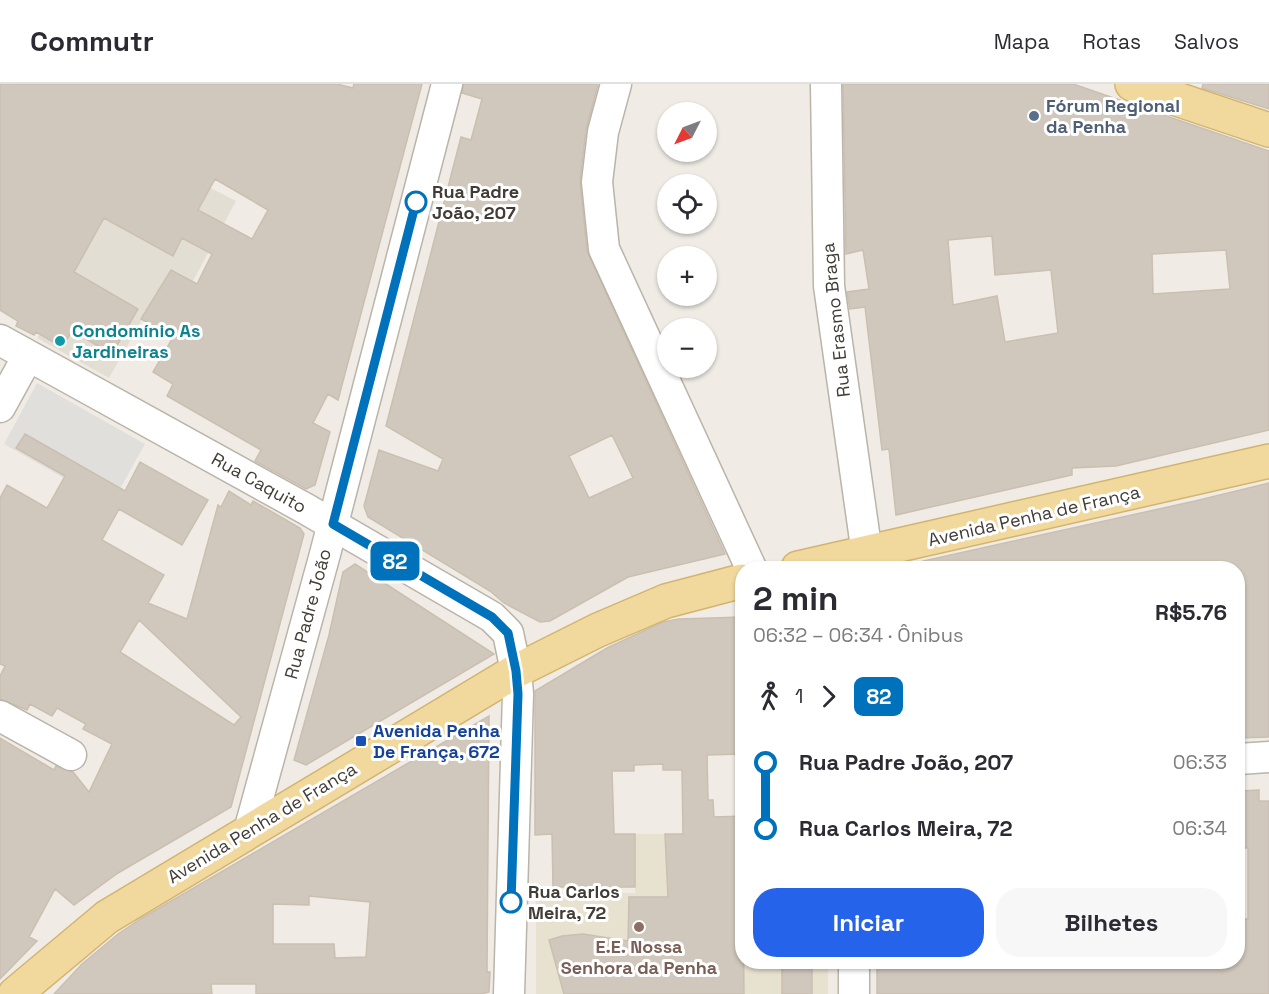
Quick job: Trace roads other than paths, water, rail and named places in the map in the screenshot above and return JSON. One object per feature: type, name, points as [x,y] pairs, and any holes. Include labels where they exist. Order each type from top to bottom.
[{"type":"main road","points":[[1136,85],[1269,130]]},
{"type":"main road","name":"Avenida Penha de França","points":[[853,560],[1269,461]]},
{"type":"main road","name":"Avenida Penha de França","points":[[22,991],[107,917],[516,671],[598,630],[666,601],[735,583]]},
{"type":"street","name":"Rua Padre João","points":[[249,831],[333,524],[447,84]]},
{"type":"street","points":[[616,84],[603,132],[597,182],[604,249],[748,561]]},
{"type":"street","name":"Rua Erasmo Braga","points":[[826,84],[829,286],[853,560]]},
{"type":"street","name":"Rua Caquito","points":[[0,340],[333,524],[492,617],[508,633],[518,694],[509,994]]},
{"type":"street","points":[[0,407],[28,356]]},
{"type":"street","points":[[0,716],[72,755]]},
{"type":"street","points":[[1245,759],[1269,757]]},
{"type":"street","points":[[854,969],[854,994]]},
{"type":"place","name":"Fórum Regional da Penha","points":[[1034,116]]},
{"type":"place","name":"Rua Padre João, 207","points":[[416,202]]},
{"type":"place","name":"Condomínio As Jardineiras","points":[[60,341]]},
{"type":"place","name":"Avenida Penha De França, 672","points":[[361,741]]},
{"type":"place","name":"Rua Carlos Meira, 72","points":[[511,902]]},
{"type":"place","name":"E.E. Nossa Senhora da Penha","points":[[639,927]]}]
